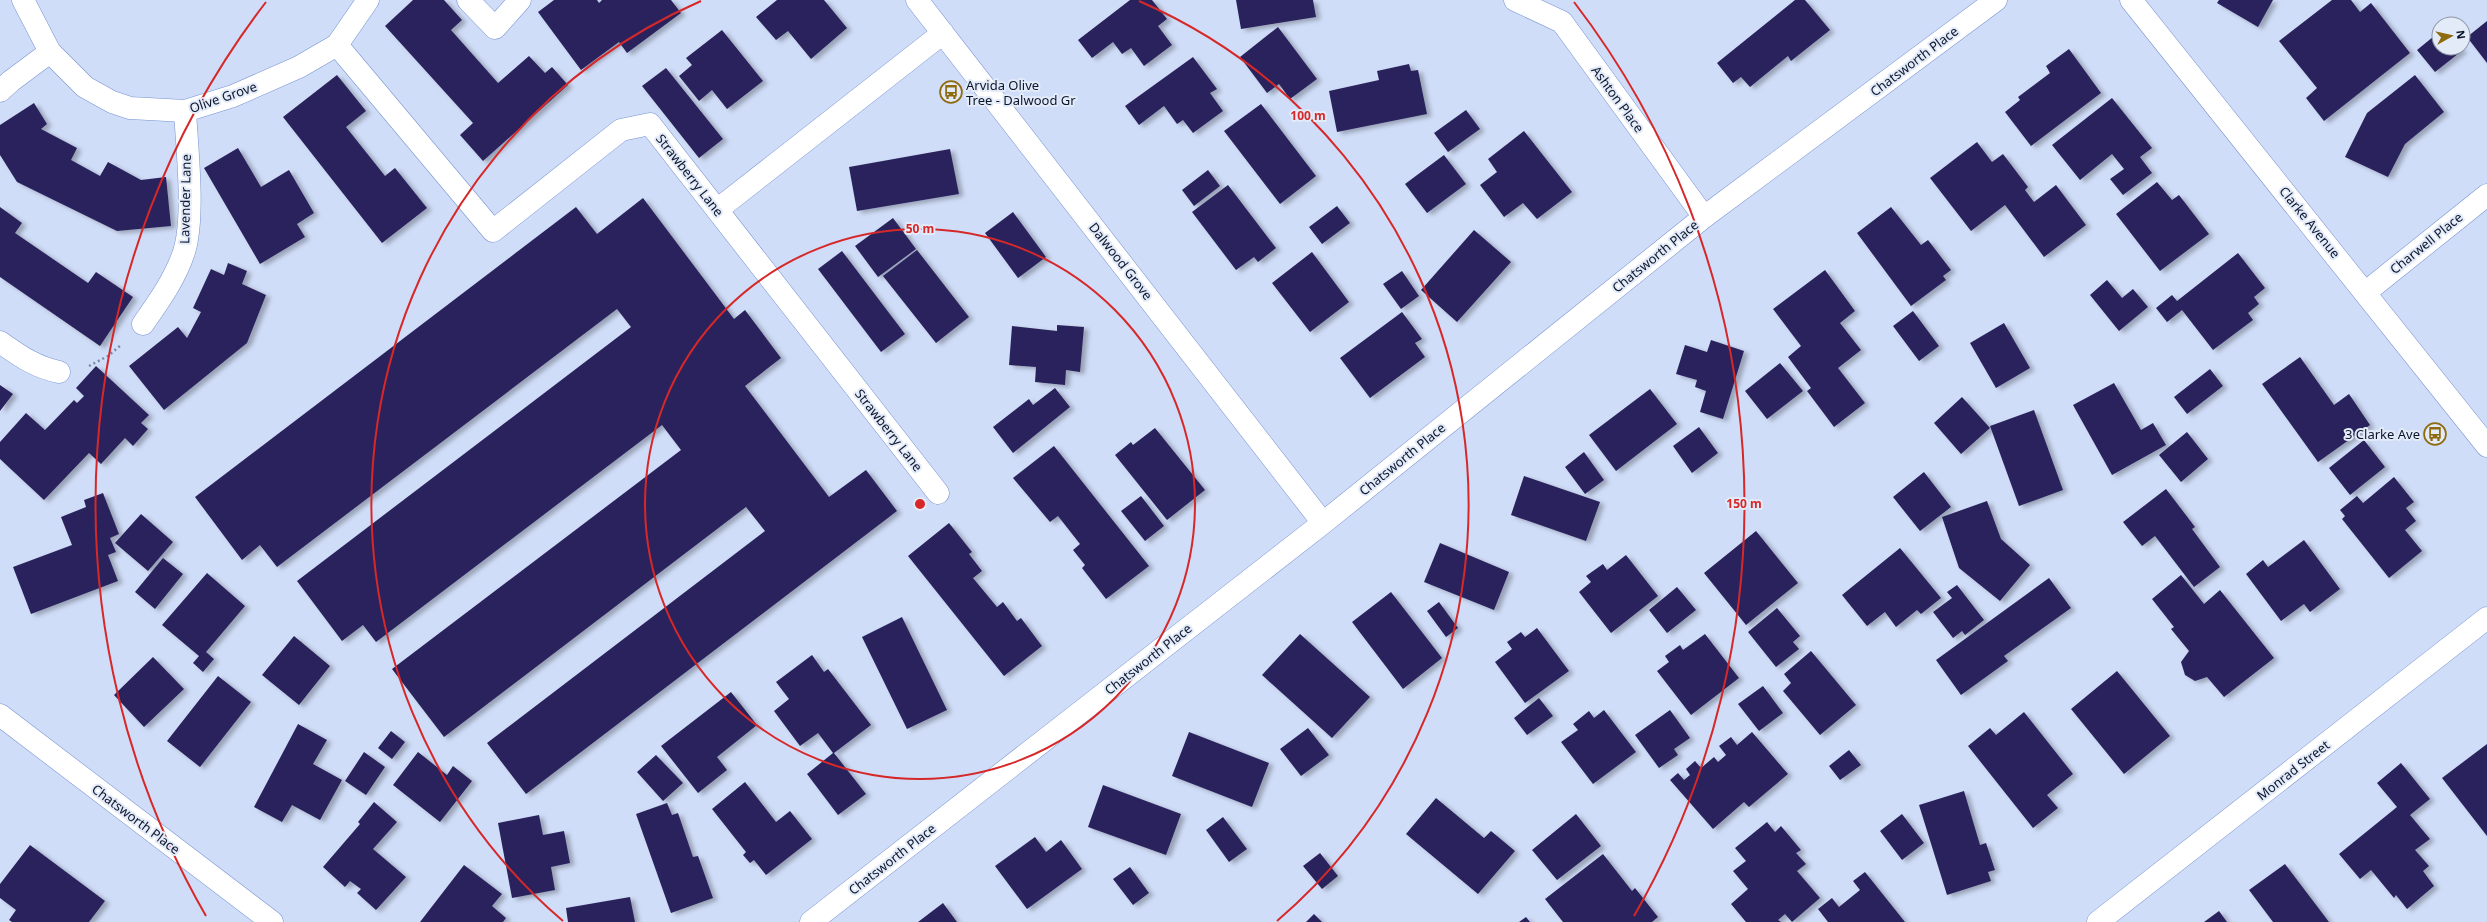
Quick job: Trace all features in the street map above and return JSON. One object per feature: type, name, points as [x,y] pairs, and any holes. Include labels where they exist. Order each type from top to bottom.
[{"type":"street","name":"Olive Grove","points":[[23,0],[50,52],[85,87],[112,102],[130,108],[185,111],[232,96],[299,67],[337,46],[368,0]]},
{"type":"street","points":[[468,0],[495,28],[520,0]]},
{"type":"street","name":"Dalwood Grove","points":[[917,0],[1323,522]]},
{"type":"street","name":"Ashton Place","points":[[1515,0],[1562,22],[1704,217]]},
{"type":"street","name":"Chatsworth Place","points":[[811,922],[1323,522],[1704,217],[1996,0]]},
{"type":"street","name":"Clarke Avenue","points":[[2131,0],[2366,292],[2487,446]]},
{"type":"street","points":[[717,210],[943,33]]},
{"type":"street","name":"Strawberry Lane","points":[[337,46],[493,231],[621,130],[650,124],[938,493]]},
{"type":"street","points":[[0,92],[50,52]]},
{"type":"street","name":"Lavender Lane","points":[[143,324],[162,297],[184,251],[187,227],[188,181],[185,111]]},
{"type":"street","name":"Charwell Place","points":[[2366,292],[2487,195]]},
{"type":"street","points":[[0,342],[41,369],[59,372]]},
{"type":"street","name":"Monrad Street","points":[[2098,922],[2487,618]]},
{"type":"street","name":"Chatsworth Place","points":[[0,715],[272,922]]},
{"type":"path","points":[[59,372],[77,370],[108,356],[143,324]]},
{"type":"building","points":[[413,0],[444,0],[462,20],[451,30],[498,83],[529,56],[545,73],[552,67],[568,85],[483,161],[460,135],[473,123],[385,26]]},
{"type":"building","points":[[554,0],[597,0],[599,3],[602,0],[671,0],[681,13],[627,53],[619,42],[581,70],[538,12]]},
{"type":"building","points":[[777,0],[824,0],[847,28],[811,59],[788,31],[776,40],[756,17]]},
{"type":"building","points":[[1130,0],[1152,0],[1167,19],[1158,26],[1172,45],[1144,66],[1131,48],[1122,54],[1113,42],[1092,58],[1078,40]]},
{"type":"building","points":[[1236,0],[1313,0],[1316,17],[1241,29]]},
{"type":"building","points":[[1795,0],[1805,0],[1830,30],[1791,61],[1788,56],[1750,87],[1741,77],[1733,83],[1717,63]]},
{"type":"building","points":[[2219,0],[2273,0],[2258,27],[2217,3]]},
{"type":"building","points":[[2332,0],[2351,0],[2360,12],[2371,3],[2410,53],[2324,121],[2306,98],[2317,88],[2279,41]]},
{"type":"building","points":[[2487,21],[2487,63],[2471,42],[2471,34]]},
{"type":"building","points":[[1278,27],[1317,79],[1290,99],[1279,84],[1267,93],[1240,57]]},
{"type":"building","points":[[722,30],[763,81],[727,109],[712,90],[699,101],[679,76],[692,65],[686,58]]},
{"type":"building","points":[[2431,39],[2431,56],[2455,56],[2435,72],[2417,50]]},
{"type":"building","points":[[2069,49],[2101,93],[2031,146],[2005,112],[2020,100],[2018,97],[2050,73],[2046,66]]},
{"type":"building","points":[[1193,57],[1217,89],[1210,93],[1223,111],[1193,133],[1183,120],[1177,124],[1164,106],[1139,125],[1125,106]]},
{"type":"building","points":[[1409,64],[1411,71],[1418,70],[1427,114],[1337,132],[1329,91],[1379,80],[1377,71]]},
{"type":"building","points":[[666,68],[723,139],[699,158],[642,86]]},
{"type":"building","points":[[337,75],[366,111],[346,127],[385,176],[395,168],[427,208],[382,243],[283,117]]},
{"type":"building","points":[[2415,75],[2444,112],[2405,144],[2388,177],[2345,157],[2367,113]]},
{"type":"building","points":[[2112,98],[2152,148],[2140,157],[2152,173],[2123,195],[2110,179],[2124,169],[2112,154],[2080,180],[2052,145]]},
{"type":"building","points":[[34,103],[47,124],[41,129],[77,148],[71,160],[100,176],[108,162],[141,180],[166,177],[171,226],[117,231],[17,182],[0,155],[0,125]]},
{"type":"building","points":[[1261,104],[1316,176],[1280,204],[1224,131]]},
{"type":"building","points":[[1466,110],[1480,129],[1448,152],[1434,133]]},
{"type":"building","points":[[1524,131],[1572,192],[1537,219],[1523,203],[1504,217],[1480,185],[1497,172],[1488,159]]},
{"type":"building","points":[[1977,142],[1992,162],[2003,154],[2028,187],[2025,190],[2034,202],[2056,185],[2086,225],[2044,257],[2005,205],[1971,231],[1930,178]]},
{"type":"building","points":[[238,148],[261,187],[289,170],[314,213],[297,224],[305,237],[260,264],[204,168]]},
{"type":"building","points":[[950,149],[959,194],[857,211],[849,167]]},
{"type":"building","points":[[1444,155],[1466,184],[1427,213],[1405,184]]},
{"type":"building","points":[[1208,170],[1220,186],[1194,206],[1182,190]]},
{"type":"building","points":[[2157,182],[2172,200],[2179,195],[2209,234],[2160,271],[2116,214]]},
{"type":"building","points":[[1228,185],[1276,248],[1258,262],[1254,257],[1236,270],[1192,212]]},
{"type":"building","points":[[643,198],[734,319],[745,310],[781,358],[745,386],[829,497],[866,470],[897,511],[526,794],[487,743],[765,531],[746,507],[444,737],[392,669],[681,450],[662,425],[376,642],[363,625],[342,641],[297,581],[631,327],[617,309],[277,567],[260,545],[242,560],[195,497],[576,207],[597,234]]},
{"type":"building","points":[[1337,206],[1350,223],[1322,244],[1309,227]]},
{"type":"building","points":[[0,207],[22,223],[15,233],[88,283],[96,272],[133,297],[100,346],[0,277]]},
{"type":"building","points":[[1891,207],[1921,245],[1928,240],[1951,270],[1943,276],[1946,280],[1911,306],[1857,233]]},
{"type":"building","points":[[1013,212],[1046,257],[1018,278],[985,233]]},
{"type":"building","points":[[893,218],[916,249],[878,277],[855,246]]},
{"type":"building","points":[[1474,230],[1511,262],[1457,322],[1421,290]]},
{"type":"building","points":[[917,250],[969,317],[936,343],[883,276]]},
{"type":"building","points":[[842,251],[905,334],[881,352],[818,269]]},
{"type":"building","points":[[1312,252],[1349,302],[1310,332],[1272,283]]},
{"type":"building","points":[[2238,253],[2265,288],[2254,297],[2259,304],[2248,313],[2253,320],[2213,350],[2182,310],[2167,322],[2156,308],[2172,295],[2177,301]]},
{"type":"building","points":[[228,263],[247,271],[242,284],[266,295],[247,343],[164,410],[129,366],[178,327],[187,338],[201,312],[193,308],[211,269],[224,275]]},
{"type":"building","points":[[1825,270],[1855,311],[1840,323],[1861,350],[1838,368],[1865,403],[1834,427],[1807,391],[1811,388],[1788,357],[1801,346],[1773,309]]},
{"type":"building","points":[[1402,271],[1419,296],[1401,309],[1383,284]]},
{"type":"building","points":[[2107,280],[2122,298],[2133,289],[2148,307],[2119,331],[2090,295]]},
{"type":"building","points":[[1913,311],[1939,346],[1919,361],[1893,326]]},
{"type":"building","points":[[1402,312],[1422,339],[1415,343],[1425,357],[1370,398],[1340,358]]},
{"type":"building","points":[[2004,323],[2030,368],[1996,388],[1970,343]]},
{"type":"building","points":[[1057,325],[1084,327],[1080,372],[1066,370],[1065,385],[1035,382],[1036,367],[1009,365],[1012,326],[1057,331]]},
{"type":"building","points":[[1711,340],[1744,351],[1723,419],[1700,412],[1706,391],[1695,387],[1697,380],[1676,374],[1685,345],[1707,352]]},
{"type":"building","points":[[2300,357],[2334,405],[2349,394],[2370,425],[2318,462],[2262,384]]},
{"type":"building","points":[[1780,363],[1803,391],[1767,419],[1745,391]]},
{"type":"building","points":[[96,366],[149,415],[141,423],[148,429],[133,446],[125,438],[101,464],[89,453],[44,500],[0,459],[0,442],[26,413],[45,430],[74,400],[77,403],[84,396],[76,388]]},
{"type":"building","points":[[2210,369],[2223,386],[2187,414],[2174,397]]},
{"type":"building","points":[[2114,383],[2141,430],[2153,423],[2166,445],[2112,475],[2073,405]]},
{"type":"building","points":[[0,385],[13,394],[0,411]]},
{"type":"building","points":[[1055,388],[1070,407],[1013,453],[993,427],[1029,399],[1033,405]]},
{"type":"building","points":[[1650,389],[1677,424],[1616,471],[1589,435]]},
{"type":"building","points":[[1962,397],[1990,428],[1961,454],[1934,423]]},
{"type":"building","points":[[2034,410],[2063,490],[2019,506],[1990,426]]},
{"type":"building","points":[[1699,427],[1718,453],[1692,473],[1673,446]]},
{"type":"building","points":[[1155,428],[1205,490],[1167,520],[1115,455],[1131,442],[1133,445]]},
{"type":"building","points":[[2187,432],[2208,459],[2181,482],[2159,455]]},
{"type":"building","points":[[2364,440],[2385,467],[2350,495],[2329,468]]},
{"type":"building","points":[[1054,446],[1149,566],[1106,599],[1082,568],[1085,565],[1073,550],[1080,544],[1058,516],[1050,522],[1013,478]]},
{"type":"building","points":[[1584,452],[1604,480],[1585,494],[1565,467]]},
{"type":"building","points":[[1924,472],[1951,507],[1920,531],[1893,497]]},
{"type":"building","points":[[1524,476],[1600,502],[1586,541],[1511,515]]},
{"type":"building","points":[[2394,477],[2414,502],[2406,508],[2416,521],[2405,530],[2422,551],[2389,578],[2342,519],[2345,516],[2340,510],[2357,496],[2363,503]]},
{"type":"building","points":[[2166,489],[2195,527],[2192,529],[2220,567],[2194,587],[2155,536],[2142,546],[2123,522]]},
{"type":"building","points":[[103,493],[119,534],[110,538],[116,552],[108,555],[118,581],[31,614],[13,567],[72,545],[61,517],[86,507],[84,500]]},
{"type":"building","points":[[1141,496],[1164,526],[1145,541],[1121,511]]},
{"type":"building","points":[[1987,501],[2001,539],[2030,565],[2000,601],[1959,568],[1942,517]]},
{"type":"building","points":[[141,514],[173,542],[148,571],[115,543]]},
{"type":"building","points":[[949,523],[972,552],[969,554],[982,571],[973,578],[997,607],[1003,602],[1017,621],[1021,618],[1042,646],[1004,676],[908,556]]},
{"type":"building","points":[[1756,531],[1798,583],[1746,625],[1704,573]]},
{"type":"building","points":[[2304,540],[2340,589],[2310,612],[2304,604],[2281,621],[2246,574],[2263,560],[2268,567]]},
{"type":"building","points":[[1440,543],[1509,572],[1494,610],[1424,582]]},
{"type":"building","points":[[1900,548],[1941,598],[1921,614],[1917,610],[1896,627],[1885,612],[1867,626],[1842,595]]},
{"type":"building","points":[[1626,555],[1658,596],[1611,633],[1579,592],[1591,582],[1586,576],[1603,564],[1607,570]]},
{"type":"building","points":[[163,558],[183,574],[155,609],[135,592]]},
{"type":"building","points":[[207,573],[245,606],[206,652],[214,659],[203,672],[193,663],[199,656],[162,625]]},
{"type":"building","points":[[2181,575],[2204,604],[2220,590],[2274,658],[2224,697],[2207,677],[2195,681],[2185,675],[2181,662],[2189,651],[2171,629],[2174,627],[2152,599]]},
{"type":"building","points":[[2049,578],[2071,608],[2004,656],[2008,661],[1961,695],[1936,660]]},
{"type":"building","points":[[1957,585],[1984,620],[1965,635],[1962,631],[1953,638],[1933,612],[1952,598],[1947,592]]},
{"type":"building","points":[[1677,587],[1696,610],[1667,633],[1649,610]]},
{"type":"building","points":[[1391,592],[1442,658],[1403,689],[1352,622]]},
{"type":"building","points":[[1439,602],[1458,628],[1446,637],[1427,611]]},
{"type":"building","points":[[1777,608],[1800,636],[1793,642],[1799,649],[1776,667],[1748,632]]},
{"type":"building","points":[[902,617],[947,710],[907,729],[862,637]]},
{"type":"building","points":[[1537,628],[1569,671],[1525,703],[1495,662],[1512,649],[1507,642],[1521,632],[1525,637]]},
{"type":"building","points":[[1300,634],[1370,697],[1332,738],[1262,675]]},
{"type":"building","points":[[1705,634],[1739,678],[1691,715],[1657,671],[1669,662],[1665,656],[1680,645],[1683,650]]},
{"type":"building","points":[[294,636],[330,666],[299,705],[262,675]]},
{"type":"building","points":[[1811,651],[1856,705],[1820,735],[1783,691],[1791,683],[1784,674]]},
{"type":"building","points":[[812,655],[824,672],[828,669],[871,725],[834,753],[866,794],[838,815],[807,774],[833,753],[818,733],[800,746],[774,711],[789,699],[776,682]]},
{"type":"building","points":[[153,657],[184,689],[144,727],[114,695]]},
{"type":"building","points":[[2117,671],[2170,736],[2124,774],[2071,709]]},
{"type":"building","points":[[218,676],[251,702],[200,767],[167,741]]},
{"type":"building","points":[[1763,686],[1783,713],[1759,731],[1738,704]]},
{"type":"building","points":[[731,692],[757,725],[717,757],[727,770],[698,793],[661,746]]},
{"type":"building","points":[[1539,698],[1553,716],[1527,735],[1514,718]]},
{"type":"building","points":[[1604,710],[1636,752],[1593,784],[1561,742],[1578,730],[1573,724],[1589,711],[1594,718]]},
{"type":"building","points":[[1670,710],[1690,738],[1674,749],[1678,755],[1659,768],[1635,735]]},
{"type":"building","points":[[2024,712],[2073,774],[2047,795],[2058,808],[2033,828],[1968,746],[1990,728],[1996,735]]},
{"type":"building","points":[[298,724],[327,740],[313,764],[342,780],[320,820],[292,805],[282,822],[254,807]]},
{"type":"building","points":[[1308,728],[1329,755],[1301,776],[1280,749]]},
{"type":"building","points":[[391,731],[405,742],[392,759],[378,748]]},
{"type":"building","points":[[1189,732],[1269,763],[1252,807],[1172,776]]},
{"type":"building","points":[[1752,732],[1788,774],[1749,807],[1744,802],[1713,829],[1670,780],[1678,773],[1684,780],[1690,775],[1686,769],[1695,761],[1701,768],[1714,757],[1718,762],[1726,755],[1719,746],[1731,737],[1737,745]]},
{"type":"building","points":[[2487,744],[2487,836],[2442,778]]},
{"type":"building","points":[[1849,750],[1861,765],[1840,780],[1829,766]]},
{"type":"building","points":[[364,752],[385,767],[366,795],[345,781]]},
{"type":"building","points":[[418,752],[447,775],[453,766],[472,781],[440,822],[393,785]]},
{"type":"building","points":[[656,755],[683,783],[663,801],[637,772]]},
{"type":"building","points":[[2401,763],[2430,799],[2410,815],[2430,839],[2415,850],[2429,866],[2423,871],[2434,886],[2407,909],[2396,895],[2394,898],[2371,870],[2360,879],[2339,854],[2397,807],[2377,783]]},
{"type":"building","points":[[745,782],[776,822],[790,811],[812,839],[766,875],[754,860],[750,863],[743,855],[746,852],[712,809]]},
{"type":"building","points":[[1103,785],[1181,814],[1166,855],[1088,827]]},
{"type":"building","points":[[1964,791],[1980,845],[1986,843],[1995,870],[1988,872],[1991,881],[1947,895],[1919,805]]},
{"type":"building","points":[[1436,798],[1484,838],[1491,831],[1515,851],[1478,894],[1406,834]]},
{"type":"building","points":[[374,802],[397,822],[373,849],[406,877],[376,910],[357,893],[361,889],[350,881],[345,887],[323,867],[360,824],[358,822]]},
{"type":"building","points":[[667,803],[672,815],[678,813],[693,857],[698,856],[713,898],[671,913],[636,814]]},
{"type":"building","points":[[1576,814],[1601,846],[1557,880],[1532,850]]},
{"type":"building","points":[[1902,814],[1924,843],[1902,860],[1880,831]]},
{"type":"building","points":[[539,815],[543,835],[564,831],[570,863],[551,867],[555,890],[512,898],[498,823]]},
{"type":"building","points":[[1223,817],[1247,849],[1229,862],[1206,830]]},
{"type":"building","points":[[1767,822],[1775,832],[1781,826],[1801,850],[1796,853],[1806,864],[1797,871],[1820,898],[1792,922],[1785,914],[1778,920],[1781,922],[1746,922],[1731,904],[1748,889],[1733,871],[1746,861],[1735,848]]},
{"type":"building","points":[[1035,837],[1046,852],[1061,840],[1082,869],[1027,909],[995,866]]},
{"type":"building","points":[[30,845],[105,901],[89,922],[12,922],[9,920],[16,910],[0,898],[0,884]]},
{"type":"building","points":[[1320,853],[1338,876],[1322,889],[1303,866]]},
{"type":"building","points":[[1603,854],[1632,891],[1635,888],[1658,917],[1652,922],[1563,922],[1545,899]]},
{"type":"building","points":[[2285,864],[2329,922],[2273,922],[2249,890]]},
{"type":"building","points":[[464,865],[502,894],[492,906],[506,918],[503,922],[420,922]]},
{"type":"building","points":[[1130,867],[1149,893],[1133,905],[1113,879]]},
{"type":"building","points":[[1865,872],[1905,922],[1828,922],[1818,909],[1832,898],[1839,907],[1860,890],[1853,881]]},
{"type":"building","points":[[630,897],[635,922],[568,922],[566,908]]},
{"type":"building","points":[[943,903],[957,922],[918,922]]},
{"type":"building","points":[[2219,911],[2227,922],[2204,922]]},
{"type":"building","points":[[1314,914],[1322,922],[1306,922]]},
{"type":"building","points":[[1526,917],[1530,922],[1519,922]]},
{"type":"place","name":"Arvida Olive Tree - Dalwood Gr","points":[[951,92]]},
{"type":"place","name":"3 Clarke Ave","points":[[2435,434]]}]
